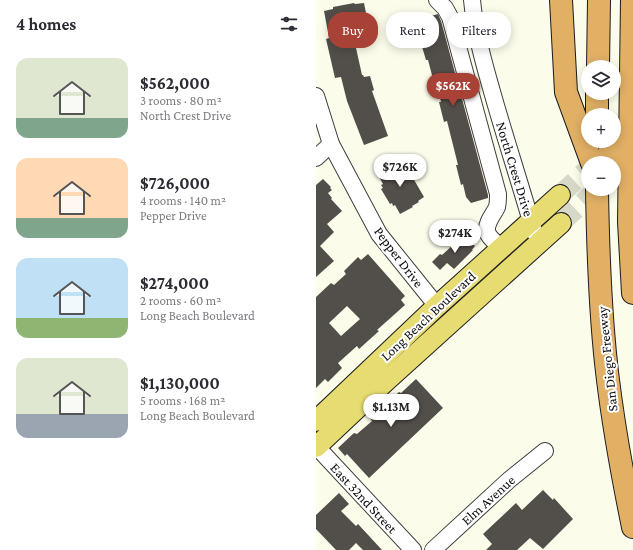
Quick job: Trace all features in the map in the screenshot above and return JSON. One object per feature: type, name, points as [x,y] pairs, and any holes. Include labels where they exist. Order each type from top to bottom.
[{"type":"highway","points":[[561,0],[566,92],[589,156]]},
{"type":"highway","points":[[598,60],[599,0]]},
{"type":"highway","points":[[611,60],[612,0]]},
{"type":"highway","points":[[620,0],[616,190],[631,225]]},
{"type":"highway","points":[[632,0],[631,225],[633,293]]},
{"type":"highway","name":"San Diego Freeway","points":[[597,196],[600,297],[608,379],[624,483],[633,527]]},
{"type":"highway","points":[[609,196],[609,234],[613,314],[625,424],[633,468]]},
{"type":"main road","name":"Long Beach Boulevard","points":[[316,422],[437,306],[560,195]]},
{"type":"main road","name":"Long Beach Boulevard","points":[[316,447],[561,223]]},
{"type":"street","points":[[437,0],[445,8],[450,17],[498,194],[497,207],[488,224],[487,231],[502,248]]},
{"type":"street","name":"North Crest Drive","points":[[472,0],[483,59],[538,244]]},
{"type":"street","name":"Pepper Drive","points":[[316,96],[331,144],[379,234],[437,306]]},
{"type":"street","points":[[316,158],[331,144]]},
{"type":"street","name":"East 32nd Street","points":[[316,447],[413,550]]},
{"type":"street","name":"Elm Avenue","points":[[433,550],[509,480],[545,451]]},
{"type":"building","points":[[354,3],[364,3],[366,12],[328,12],[328,33],[324,11],[333,9],[333,7]]},
{"type":"building","points":[[439,16],[488,198],[471,203],[466,197],[456,165],[458,165],[447,121],[444,122],[435,78],[433,79],[428,60],[426,60],[422,48],[439,48]]},
{"type":"building","points":[[328,48],[356,48],[362,75],[364,77],[370,76],[374,90],[372,91],[388,136],[364,145],[347,101],[341,77],[335,78]]},
{"type":"building","points":[[398,165],[400,169],[406,166],[424,197],[412,206],[413,207],[400,214],[395,205],[393,206],[392,203],[390,204],[381,189],[383,188],[381,185],[383,184],[378,175]]},
{"type":"building","points":[[323,179],[331,187],[330,188],[332,190],[328,193],[332,198],[331,199],[342,211],[327,224],[334,232],[320,246],[334,261],[316,277],[316,185]]},
{"type":"building","points":[[464,235],[475,246],[473,250],[454,269],[447,263],[440,270],[432,262]]},
{"type":"building","points":[[368,254],[405,296],[401,300],[405,305],[377,330],[379,331],[359,349],[357,346],[338,363],[342,368],[328,382],[325,379],[316,388],[316,297],[331,283],[334,285],[346,274],[344,271],[358,257],[361,260]],"holes":[[[347,306],[360,319],[341,336],[329,323]]]},
{"type":"building","points":[[416,379],[443,408],[369,478],[347,454],[345,456],[338,448],[354,433],[357,434],[372,421],[370,418]]},
{"type":"building","points":[[543,490],[553,500],[554,498],[573,519],[543,549],[530,538],[517,550],[486,550],[492,544],[483,534],[516,503],[522,510]]},
{"type":"building","points":[[339,493],[349,504],[341,511],[356,526],[358,524],[382,550],[363,550],[356,543],[349,550],[336,550],[316,529],[316,515]]},
{"type":"tunnel","points":[[560,195],[581,176]]},
{"type":"tunnel","points":[[561,223],[590,196]]}]
